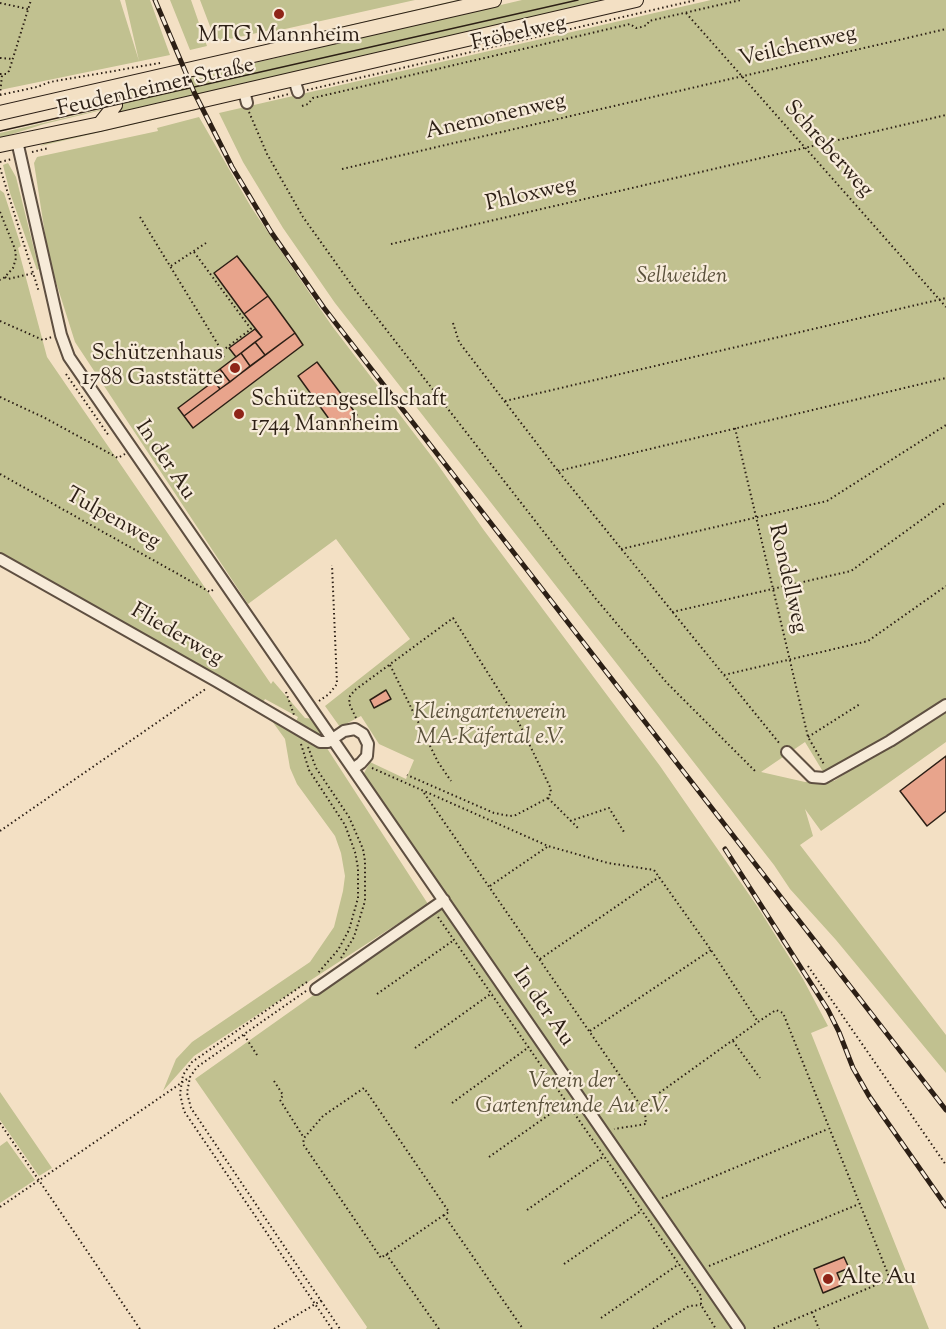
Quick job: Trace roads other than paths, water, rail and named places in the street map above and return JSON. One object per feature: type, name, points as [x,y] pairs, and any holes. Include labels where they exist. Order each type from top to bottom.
[{"type":"main road","name":"Feudenheimer Straße","points":[[0,113],[494,0]]},
{"type":"main road","name":"Feudenheimer Straße","points":[[0,145],[100,124],[246,101],[296,86],[636,0]]},
{"type":"main road","points":[[100,124],[115,105],[108,89]]},
{"type":"lane","name":"In der Au","points":[[17,141],[61,335],[69,357],[311,708],[333,739],[358,766],[444,900],[739,1329]]},
{"type":"lane","name":"Fliederweg","points":[[0,559],[320,742],[333,739]]},
{"type":"lane","points":[[787,752],[812,777],[825,778],[946,705]]},
{"type":"lane","points":[[333,739],[344,731],[354,729],[363,734],[368,744],[367,756],[358,766]]},
{"type":"lane","points":[[315,987],[444,900]]},
{"type":"tram line","points":[[0,131],[578,0]]},
{"type":"railway","points":[[155,0],[194,92],[232,167],[271,232],[324,308],[946,1110]]},
{"type":"railway","points":[[725,849],[828,1010],[853,1068],[869,1096],[946,1206]]},
{"type":"place","name":"MTG Mannheim","points":[[279,14]]},
{"type":"place","name":"Schützenhaus 1788 Gaststätte","points":[[235,368]]},
{"type":"place","name":"Schützengesellschaft 1744 Mannheim","points":[[239,414]]},
{"type":"place","name":"Alte Au","points":[[828,1279]]},
{"type":"park label","name":"Sellweiden","points":[[682,278]]},
{"type":"park label","name":"Kleingartenverein MA-Käfertal e.V.","points":[[490,726]]},
{"type":"park label","name":"Verein der Gartenfreunde Au e.V.","points":[[572,1096]]}]
